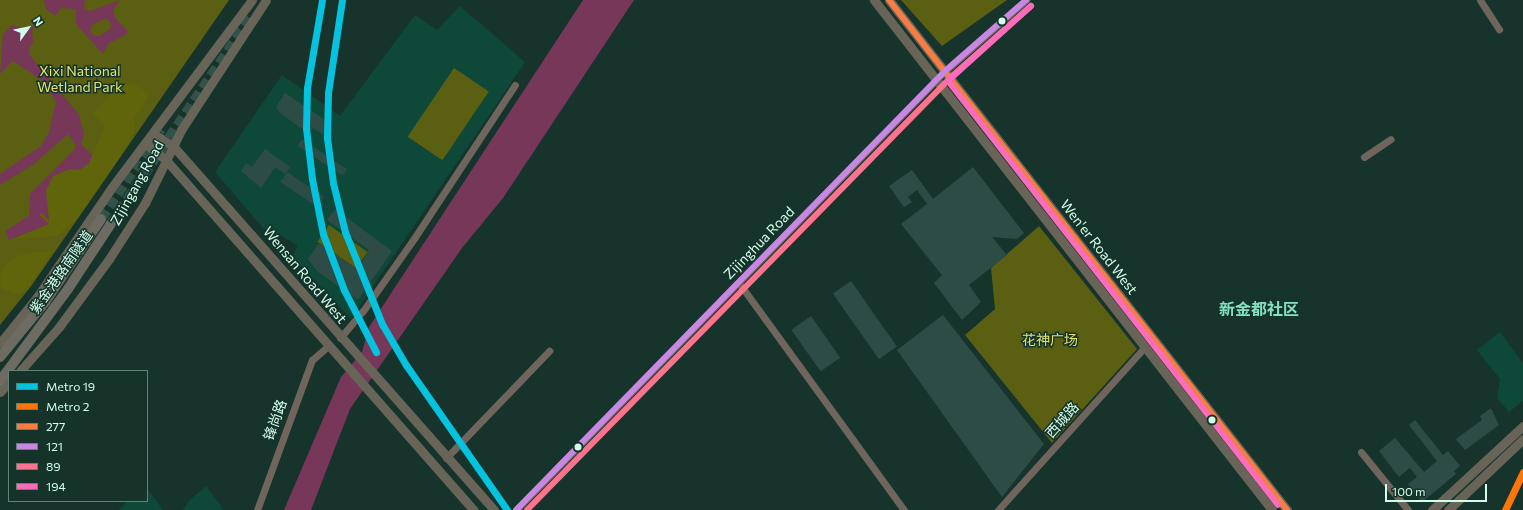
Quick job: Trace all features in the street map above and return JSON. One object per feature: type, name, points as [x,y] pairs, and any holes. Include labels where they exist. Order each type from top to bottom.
[{"type":"highway","name":"Zijingang Road","points":[[0,358],[26,327],[101,219]]},
{"type":"highway","name":"紫金港路南隧道","points":[[34,335],[110,225]]},
{"type":"highway","points":[[0,353],[26,327]]},
{"type":"highway","points":[[0,376],[34,335]]},
{"type":"highway","points":[[8,370],[34,335]]},
{"type":"highway","points":[[0,381],[8,370]]},
{"type":"main road","name":"Zijingang Road","points":[[0,343],[37,297],[112,187],[154,134],[252,0]]},
{"type":"main road","name":"Zijingang Road","points":[[21,370],[88,290],[145,203],[174,147],[180,130],[266,0]]},
{"type":"main road","name":"Wen'er Road West","points":[[874,0],[1272,510]]},
{"type":"main road","name":"Wen'er Road West","points":[[889,0],[1287,510]]},
{"type":"main road","name":"Wensan Road West","points":[[154,134],[174,147],[352,352],[494,510]]},
{"type":"main road","name":"Wensan Road West","points":[[146,144],[166,160],[473,510]]},
{"type":"main road","points":[[0,392],[8,383]]},
{"type":"main road","points":[[1432,510],[1523,426]]},
{"type":"main road","points":[[1448,510],[1523,439]]},
{"type":"street","name":"Zijinghua Road","points":[[516,510],[945,71],[1026,0]]},
{"type":"street","points":[[1480,0],[1499,29]]},
{"type":"street","points":[[340,338],[363,312],[415,237],[515,85]]},
{"type":"street","points":[[1364,157],[1391,139]]},
{"type":"street","points":[[739,283],[904,510]]},
{"type":"street","name":"锋尚路","points":[[257,510],[312,360],[329,345]]},
{"type":"street","name":"西城路","points":[[998,510],[1145,347]]},
{"type":"street","points":[[446,458],[549,351]]},
{"type":"street","points":[[1361,452],[1408,510]]},
{"type":"shaded area","points":[[44,0],[85,0],[84,8],[90,11],[120,0],[113,10],[116,19],[127,30],[127,34],[108,44],[103,54],[76,24],[76,9],[61,8],[55,16],[46,9]],"holes":[[[105,18],[110,21],[111,28],[100,36],[94,36],[90,31],[92,25]]]},
{"type":"shaded area","points":[[583,0],[634,0],[503,198],[462,248],[350,409],[311,510],[284,510],[341,377],[362,352],[369,327]]},
{"type":"shaded area","points":[[460,6],[525,62],[351,319],[292,257],[298,246],[275,232],[264,229],[215,172],[282,75],[340,116],[415,15],[437,30]]},
{"type":"shaded area","points":[[36,24],[32,31],[33,43],[29,47],[29,54],[79,115],[84,134],[81,144],[92,155],[89,163],[80,170],[70,169],[53,176],[46,191],[49,221],[42,213],[39,214],[49,224],[9,240],[5,231],[29,216],[30,194],[75,149],[75,144],[68,134],[34,164],[0,185],[0,174],[41,146],[49,132],[56,102],[43,81],[13,61],[0,74],[3,34],[12,25],[25,29]]},
{"type":"shaded area","points":[[132,83],[149,93],[147,101],[134,118],[136,128],[120,157],[77,219],[56,236],[9,240],[49,224],[39,214],[42,213],[49,220],[46,191],[53,176],[70,169],[80,170],[89,163],[105,126],[93,113],[121,84]]},
{"type":"shaded area","points":[[39,251],[52,252],[30,285],[21,293],[14,294],[0,287],[1,269],[16,256]]},
{"type":"shaded area","points":[[1500,332],[1523,363],[1523,401],[1509,412],[1497,398],[1500,379],[1477,350]]},
{"type":"shaded area","points":[[206,486],[224,510],[183,510],[188,502]]},
{"type":"shaded area","points":[[148,489],[163,510],[119,510],[126,502],[148,502]]},
{"type":"green space","name":"Xixi National Wetland Park","points":[[0,0],[229,0],[32,285],[0,325]]},
{"type":"green space","points":[[901,0],[1007,0],[942,46]]},
{"type":"green space","points":[[454,68],[489,91],[442,160],[408,137]]},
{"type":"green space","points":[[329,225],[368,252],[356,268],[318,241]]},
{"type":"green space","name":"花神广场","points":[[1039,226],[1137,349],[1052,443],[965,335],[995,309],[991,268]]},
{"type":"building","points":[[285,93],[331,124],[326,130],[328,138],[313,128],[310,132],[299,127],[279,112],[276,107]]},
{"type":"building","points":[[302,139],[347,169],[342,176],[298,146]]},
{"type":"building","points":[[265,149],[290,167],[285,174],[275,167],[261,188],[241,171],[246,163],[252,167]]},
{"type":"building","points":[[973,167],[1024,233],[1017,239],[992,237],[1007,255],[969,285],[981,302],[962,320],[934,283],[942,275],[901,224],[927,204],[917,190],[908,197],[912,202],[904,207],[889,186],[912,170],[933,199]]},
{"type":"building","points":[[287,172],[324,197],[318,207],[280,182]]},
{"type":"building","points":[[335,209],[392,251],[358,300],[317,271],[308,259],[319,243],[357,269],[369,250],[327,220]]},
{"type":"building","points":[[851,281],[897,347],[879,359],[833,294]]},
{"type":"building","points":[[943,315],[1044,444],[1002,497],[897,350]]},
{"type":"building","points":[[811,316],[840,358],[821,372],[791,330]]},
{"type":"building","points":[[1491,408],[1499,425],[1465,450],[1456,439],[1482,420],[1480,416]]},
{"type":"building","points":[[1415,420],[1443,455],[1448,451],[1460,466],[1454,471],[1456,474],[1422,502],[1408,484],[1417,477],[1410,468],[1399,477],[1379,451],[1395,438],[1424,472],[1437,461],[1409,425]]},
{"type":"tunnel","points":[[110,225],[252,15]]},
{"type":"tunnel","points":[[101,219],[161,129]]},
{"type":"metro line","name":"19","points":[[322,0],[307,88],[306,128],[312,179],[323,234],[344,290],[376,352]]},
{"type":"metro line","name":"19","points":[[342,0],[328,93],[327,138],[333,183],[345,232],[382,324],[406,365],[507,510]]},
{"type":"metro line","name":"2","points":[[1505,510],[1523,472]]},
{"type":"transit line","name":"277","points":[[889,0],[1287,510]]},
{"type":"transit line","name":"121","points":[[516,510],[945,71],[1026,0]]},
{"type":"transit line","name":"89","points":[[527,510],[951,77],[1031,6]]},
{"type":"transit line","name":"194","points":[[1031,6],[948,81],[1278,505]]},
{"type":"district","name":"新金都社区","points":[[1259,309]]}]
